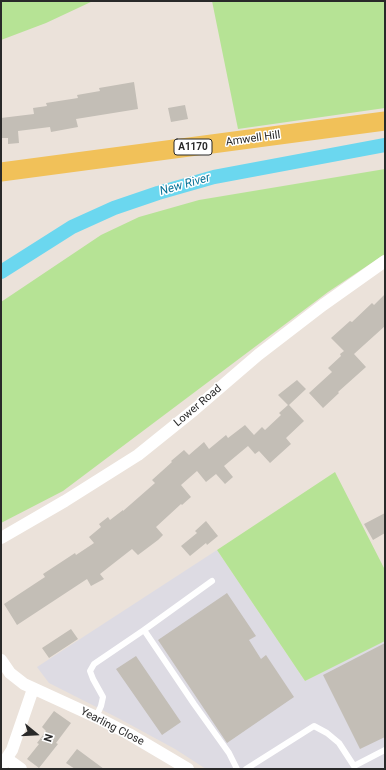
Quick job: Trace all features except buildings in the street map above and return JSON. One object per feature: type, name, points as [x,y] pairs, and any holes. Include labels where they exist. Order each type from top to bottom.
[{"type":"main road","name":"Amwell Hill","points":[[1,172],[385,122]]},
{"type":"street","name":"Lower Road","points":[[1,538],[65,501],[138,455],[194,410],[258,354],[385,261]]},
{"type":"street","name":"Yearling Close","points":[[1,660],[16,679],[33,689],[96,717],[129,734],[188,769]]},
{"type":"street","points":[[21,769],[4,763],[16,740],[33,689]]},
{"type":"lane","points":[[96,717],[101,706],[102,697],[90,671],[94,664],[212,581]]},
{"type":"lane","points":[[144,630],[229,753],[237,769]]},
{"type":"lane","points":[[246,769],[314,726],[339,742],[354,766],[385,750]]},
{"type":"shaded area","points":[[217,550],[305,681],[385,641],[385,769],[206,769],[175,749],[49,683],[37,667]]},
{"type":"green space","points":[[1,1],[93,1],[46,23],[1,40]]},
{"type":"green space","points":[[212,1],[385,1],[385,108],[238,129]]},
{"type":"green space","points":[[385,169],[385,254],[328,292],[63,491],[1,523],[1,302],[101,235],[139,217],[199,200]]},
{"type":"green space","points":[[335,472],[385,568],[385,641],[305,681],[217,550]]},
{"type":"waterway","name":"New River","points":[[1,272],[72,227],[114,208],[158,193],[214,177],[385,145]]}]
